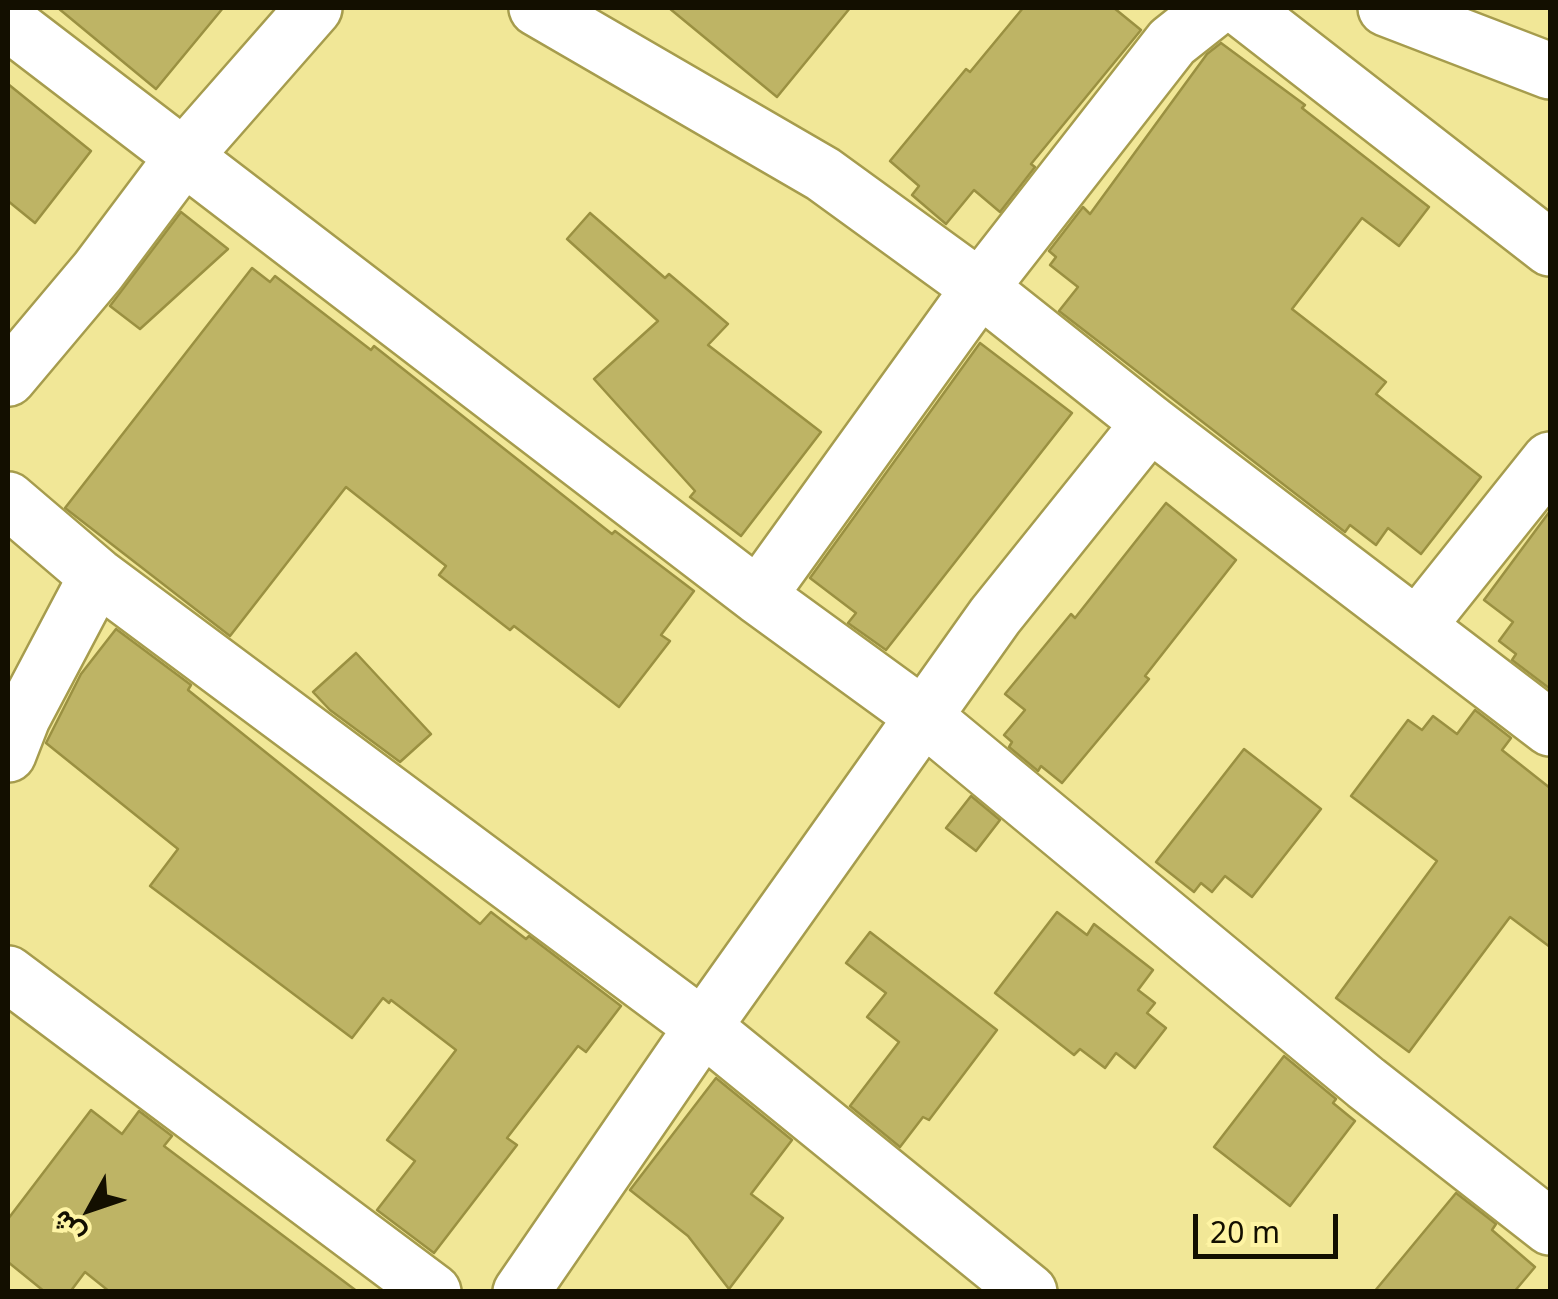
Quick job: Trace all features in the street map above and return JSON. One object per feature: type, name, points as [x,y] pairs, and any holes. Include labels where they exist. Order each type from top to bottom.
[{"type":"street","points":[[8,378],[98,270],[185,155],[314,8]]},
{"type":"street","points":[[537,8],[823,174],[980,288],[1150,424],[1550,728]]},
{"type":"street","points":[[758,596],[980,288],[1172,42],[1216,8]]},
{"type":"street","points":[[1241,8],[1550,248]]},
{"type":"street","points":[[1386,8],[1550,71]]},
{"type":"street","points":[[8,22],[758,596],[924,716],[1366,1083],[1550,1227]]},
{"type":"street","points":[[521,1292],[702,1027],[995,616],[1150,424]]},
{"type":"street","points":[[1418,625],[1550,460]]},
{"type":"street","points":[[8,500],[98,576],[702,1027],[1029,1292]]},
{"type":"street","points":[[8,754],[40,682],[98,576]]},
{"type":"street","points":[[8,974],[432,1292]]},
{"type":"building","points":[[58,8],[223,8],[156,89]]},
{"type":"building","points":[[669,8],[850,8],[777,97]]},
{"type":"building","points":[[1023,8],[1114,8],[1141,30],[1031,164],[1035,167],[1000,212],[974,190],[946,224],[912,195],[919,186],[890,161]]},
{"type":"building","points":[[1221,43],[1305,105],[1302,108],[1429,207],[1399,246],[1362,218],[1292,309],[1386,382],[1376,394],[1481,477],[1421,554],[1388,528],[1376,545],[1350,525],[1345,532],[1059,311],[1078,287],[1050,265],[1056,257],[1049,251],[1083,207],[1090,214],[1207,54]]},
{"type":"building","points":[[8,84],[91,151],[35,223],[8,201]]},
{"type":"building","points":[[181,212],[228,249],[140,329],[110,306]]},
{"type":"building","points":[[590,213],[665,278],[669,274],[728,324],[708,345],[821,432],[741,536],[690,497],[695,491],[594,379],[658,321],[567,239]]},
{"type":"building","points":[[252,268],[270,282],[275,276],[371,350],[374,346],[612,534],[615,531],[694,591],[661,635],[670,641],[619,707],[514,626],[510,630],[439,575],[446,566],[346,487],[230,636],[65,508]]},
{"type":"building","points":[[980,343],[1072,413],[886,650],[848,623],[856,613],[810,578]]},
{"type":"building","points":[[1166,503],[1236,560],[1145,676],[1149,679],[1062,783],[1041,766],[1038,771],[1009,747],[1012,742],[1004,735],[1025,710],[1005,694],[1071,614],[1075,618]]},
{"type":"building","points":[[1550,511],[1549,688],[1512,660],[1516,654],[1499,641],[1513,622],[1484,600]]},
{"type":"building","points":[[116,629],[191,685],[188,690],[480,924],[491,912],[621,1006],[586,1052],[578,1046],[507,1138],[517,1145],[434,1253],[377,1210],[415,1161],[387,1140],[456,1050],[391,1000],[389,1003],[383,998],[352,1038],[150,886],[178,849],[46,743],[81,674]]},
{"type":"building","points":[[356,653],[431,734],[400,762],[330,710],[313,692]]},
{"type":"building","points":[[1475,710],[1511,738],[1502,750],[1550,788],[1550,947],[1510,917],[1409,1052],[1336,998],[1437,861],[1351,796],[1408,720],[1422,730],[1433,716],[1457,734]]},
{"type":"building","points":[[1244,749],[1321,809],[1252,897],[1225,876],[1212,892],[1201,883],[1194,892],[1156,862]]},
{"type":"building","points":[[971,796],[1000,820],[976,851],[946,828]]},
{"type":"building","points":[[1057,912],[1087,935],[1094,924],[1153,970],[1138,990],[1155,1003],[1147,1013],[1166,1028],[1135,1068],[1116,1053],[1105,1068],[1080,1049],[1074,1055],[995,993]]},
{"type":"building","points":[[870,932],[997,1030],[929,1120],[923,1117],[900,1147],[850,1106],[899,1042],[867,1017],[886,993],[846,963]]},
{"type":"building","points":[[1284,1056],[1336,1099],[1333,1103],[1355,1121],[1290,1206],[1214,1147]]},
{"type":"building","points":[[716,1078],[792,1140],[751,1194],[783,1218],[729,1289],[688,1236],[630,1190]]},
{"type":"building","points":[[91,1110],[122,1134],[139,1111],[172,1136],[164,1146],[358,1292],[110,1292],[85,1272],[70,1292],[45,1292],[8,1262],[8,1219]]},
{"type":"building","points":[[1456,1193],[1496,1224],[1492,1230],[1535,1267],[1514,1292],[1374,1292]]}]
